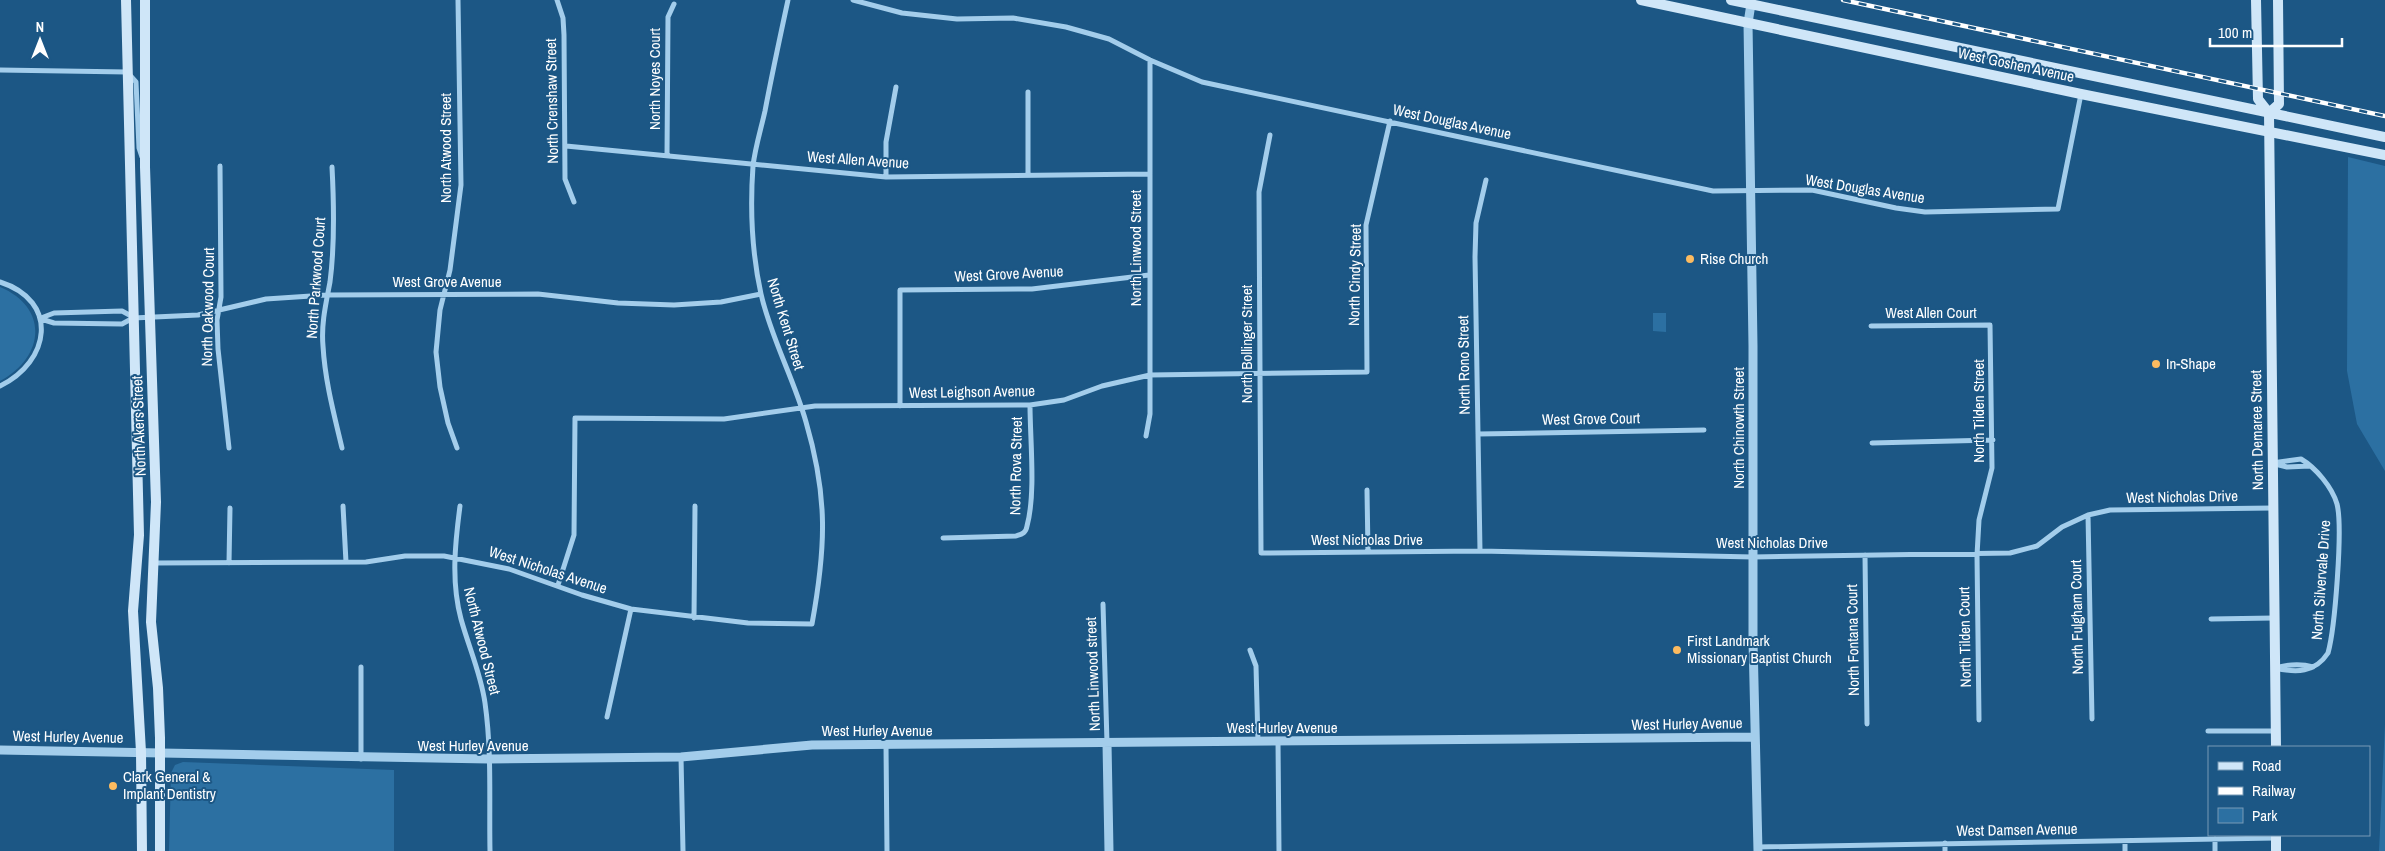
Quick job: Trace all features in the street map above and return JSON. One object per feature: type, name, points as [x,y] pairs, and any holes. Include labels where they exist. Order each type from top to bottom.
[{"type":"main road","name":"North Akers Street","points":[[126,0],[138,534],[133,611],[141,752],[142,851]]},
{"type":"main road","name":"North Akers Street","points":[[144,0],[145,167],[156,502],[152,622],[161,752],[160,851]]},
{"type":"main road","name":"West Goshen Avenue","points":[[1641,0],[2081,94],[2385,155]]},
{"type":"main road","name":"West Goshen Avenue","points":[[1731,0],[2385,138]]},
{"type":"main road","name":"North Demaree Street","points":[[2256,0],[2258,99],[2269,113],[2270,133],[2276,746]]},
{"type":"main road","name":"North Demaree Street","points":[[2269,113],[2279,104],[2278,0]]},
{"type":"main road","points":[[2276,836],[2276,851]]},
{"type":"street","name":"North Atwood Street","points":[[457,448],[448,423],[439,378],[437,331],[443,295],[452,262],[461,186],[458,0]]},
{"type":"street","name":"North Crenshaw Street","points":[[557,0],[563,18],[564,35],[565,179],[574,202]]},
{"type":"street","name":"North Kent Street","points":[[788,0],[753,165],[754,238],[761,294],[801,408],[821,486],[824,522],[822,558],[812,624]]},
{"type":"street","name":"West Douglas Avenue","points":[[853,0],[902,13],[957,19],[1013,18],[1066,27],[1109,39],[1150,60],[1202,82],[1713,191],[1812,190],[1896,208],[1925,212],[2058,209],[2081,94]]},
{"type":"street","name":"North Noyes Court","points":[[668,156],[668,17],[674,4]]},
{"type":"street","name":"North Chinowth Street","points":[[1751,4],[1748,23],[1752,191],[1753,556],[1758,849]]},
{"type":"street","name":"North Linwood Street","points":[[1146,436],[1150,414],[1150,60]]},
{"type":"street","points":[[0,70],[127,72],[136,82],[139,148],[145,167]]},
{"type":"street","points":[[886,177],[886,142],[896,87]]},
{"type":"street","points":[[1028,92],[1028,175]]},
{"type":"street","name":"North Cindy Street","points":[[1367,372],[1366,225],[1390,121]]},
{"type":"street","name":"North Bollinger Street","points":[[1261,553],[1259,192],[1270,135]]},
{"type":"street","name":"West Allen Avenue","points":[[566,146],[886,177],[1150,174]]},
{"type":"street","name":"North Oakwood Court","points":[[220,166],[221,297],[218,349],[229,448]]},
{"type":"street","name":"North Parkwood Court","points":[[332,167],[333,240],[326,295],[323,345],[327,382],[342,448]]},
{"type":"street","name":"North Rono Street","points":[[1480,551],[1476,223],[1486,180]]},
{"type":"street","name":"West Grove Avenue","points":[[900,406],[900,290],[1032,289],[1149,275]]},
{"type":"street","points":[[0,282],[24,296],[41,318],[54,323],[122,324],[133,318],[122,311],[54,313],[41,318]]},
{"type":"street","name":"West Grove Avenue","points":[[133,318],[198,315],[266,298],[326,295],[538,294],[618,303],[674,305],[721,302],[761,294]]},
{"type":"street","points":[[0,386],[21,373],[32,361],[40,341],[41,318]]},
{"type":"street","name":"West Allen Court","points":[[1871,326],[1990,325]]},
{"type":"street","name":"North Tilden Street","points":[[1977,555],[1979,520],[1992,468],[1994,440],[1990,325]]},
{"type":"street","name":"West Leighson Avenue","points":[[558,585],[574,535],[575,418],[724,418],[801,408],[1030,405],[1064,400],[1112,384],[1150,375],[1367,372]]},
{"type":"street","name":"North Rova Street","points":[[943,538],[1016,536],[1024,533],[1027,528],[1031,492],[1030,405]]},
{"type":"street","name":"West Grove Court","points":[[1478,434],[1704,430]]},
{"type":"street","points":[[1872,443],[1994,440]]},
{"type":"street","name":"North Silvervale Drive","points":[[2272,463],[2287,467],[2310,466],[2331,490],[2339,516],[2330,644],[2322,662],[2314,667],[2304,664],[2290,664],[2274,668]]},
{"type":"street","points":[[1367,490],[1368,552]]},
{"type":"street","points":[[343,506],[346,562]]},
{"type":"street","name":"North Atwood Street","points":[[460,506],[454,557],[457,602],[478,669],[485,704],[489,760],[490,851]]},
{"type":"street","points":[[694,618],[695,506]]},
{"type":"street","points":[[229,563],[230,508]]},
{"type":"street","name":"West Nicholas Drive","points":[[1261,553],[1480,551],[1753,556],[1977,555],[2010,553],[2037,546],[2062,527],[2088,515],[2110,510],[2273,508]]},
{"type":"street","name":"North Fulgham Court","points":[[2088,515],[2092,719]]},
{"type":"street","name":"West Nicholas Avenue","points":[[155,563],[346,562],[422,555],[454,557],[509,569],[582,595],[631,609],[748,623],[812,624]]},
{"type":"street","name":"North Fontana Court","points":[[1865,555],[1867,724]]},
{"type":"street","name":"North Tilden Court","points":[[1977,555],[1979,720]]},
{"type":"street","name":"North Linwood street","points":[[1104,604],[1107,743]]},
{"type":"street","points":[[606,717],[631,609]]},
{"type":"street","points":[[2211,619],[2274,618]]},
{"type":"street","points":[[1250,650],[1256,666],[1258,742]]},
{"type":"street","points":[[361,667],[361,759]]},
{"type":"street","points":[[2208,731],[2276,731]]},
{"type":"street","name":"West Hurley Avenue","points":[[0,750],[161,752],[361,759],[489,760],[681,757],[782,746],[886,744],[1755,737]]},
{"type":"street","points":[[1278,741],[1279,851]]},
{"type":"street","name":"North Linwood Street","points":[[1107,743],[1109,851]]},
{"type":"street","points":[[886,744],[887,851]]},
{"type":"street","points":[[681,757],[683,851]]},
{"type":"street","name":"West Damsen Avenue","points":[[1758,849],[2276,836]]},
{"type":"street","points":[[2215,839],[2215,851]]},
{"type":"street","points":[[2125,841],[2125,851]]},
{"type":"street","points":[[1944,844],[1945,851]]},
{"type":"green space","points":[[2348,157],[2385,166],[2385,471],[2357,424],[2347,371]]},
{"type":"green space","points":[[0,287],[16,296],[27,307],[34,320],[35,333],[33,347],[26,360],[15,371],[0,381]]},
{"type":"green space","points":[[1653,313],[1666,313],[1666,332],[1653,331]]},
{"type":"green space","points":[[2385,724],[2385,851],[2379,851]]},
{"type":"green space","points":[[183,762],[394,770],[394,851],[169,851],[171,773],[175,765]]},
{"type":"railway","points":[[1843,0],[2385,116]]},
{"type":"place","name":"Rise Church","points":[[1690,259]]},
{"type":"place","name":"In-Shape","points":[[2156,364]]},
{"type":"place","name":"First Landmark Missionary Baptist Church","points":[[1677,650]]},
{"type":"place","name":"Clark General & Implant Dentistry","points":[[113,786]]}]
